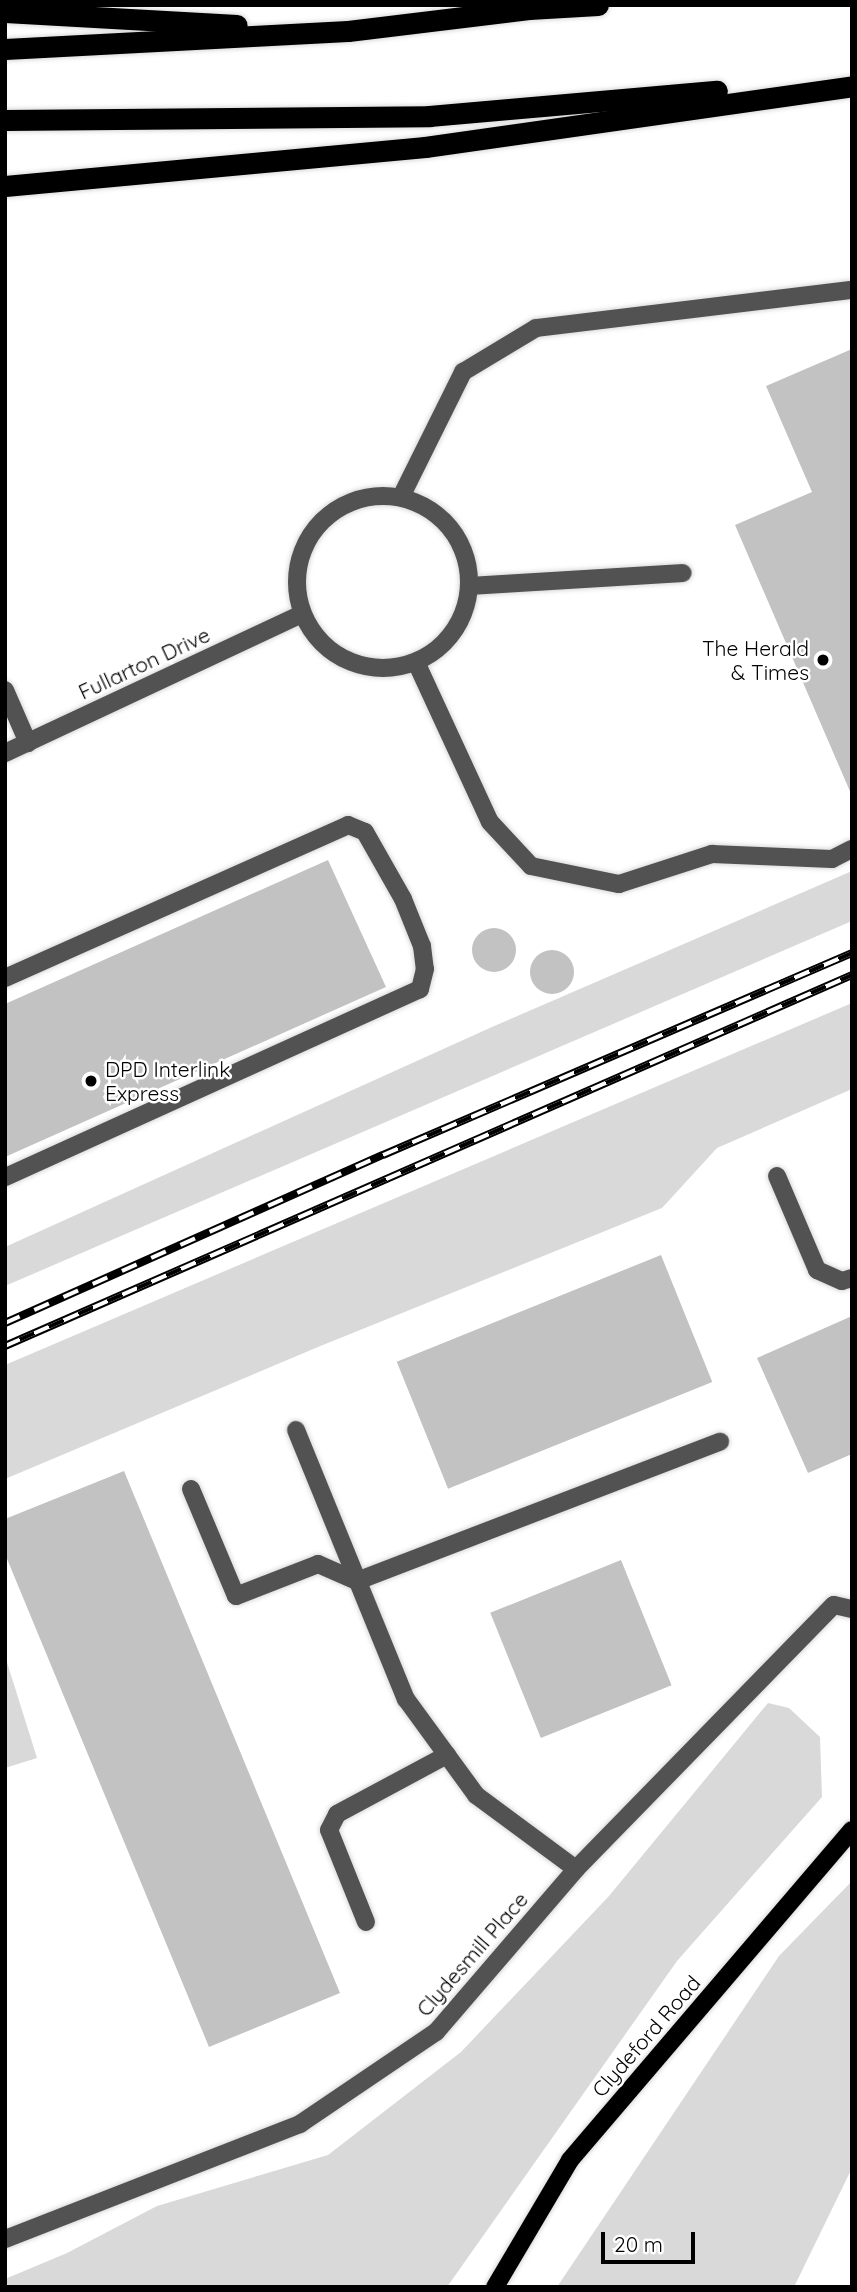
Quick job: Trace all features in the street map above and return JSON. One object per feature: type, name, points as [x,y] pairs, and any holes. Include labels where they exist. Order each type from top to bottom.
[{"type":"highway","points":[[5,49],[348,31],[529,9],[598,5]]},
{"type":"highway","points":[[5,12],[348,31]]},
{"type":"highway","points":[[5,120],[429,116],[852,80]]},
{"type":"highway","points":[[5,186],[425,146],[852,86]]},
{"type":"main road","name":"Clydeford Road","points":[[495,2287],[570,2160],[852,1830]]},
{"type":"street","points":[[401,497],[463,372],[536,328],[852,290]]},
{"type":"street","points":[[375,495],[401,497],[424,506],[444,520],[459,539],[467,562],[470,586],[465,611],[454,632],[437,650],[416,662],[389,669],[362,667],[337,656],[316,638],[302,614],[296,588],[298,562],[308,537],[326,516],[348,502],[375,495]]},
{"type":"street","points":[[470,586],[682,573]]},
{"type":"street","name":"Fullarton Drive","points":[[5,753],[302,614]]},
{"type":"street","points":[[416,662],[490,822],[531,866],[619,884],[712,854],[831,859],[852,849]]},
{"type":"street","points":[[5,690],[28,743]]},
{"type":"street","points":[[5,978],[348,825],[365,832],[390,875],[422,946],[425,969],[420,989],[5,1177]]},
{"type":"street","points":[[777,1176],[817,1270],[842,1281],[852,1278]]},
{"type":"street","points":[[296,1430],[406,1699],[476,1795],[576,1869]]},
{"type":"street","points":[[191,1489],[236,1596],[318,1564],[357,1581],[720,1442]]},
{"type":"street","name":"Clydesmill Place","points":[[5,2239],[300,2124],[436,2032],[576,1869],[834,1605],[852,1609]]},
{"type":"street","points":[[366,1922],[329,1830],[337,1814],[447,1755]]},
{"type":"shaded area","points":[[852,871],[852,921],[5,1286],[5,1247],[492,1027]]},
{"type":"shaded area","points":[[852,1003],[852,1089],[717,1148],[662,1208],[318,1347],[5,1479],[5,1365]]},
{"type":"shaded area","points":[[5,1656],[37,1758],[5,1768]]},
{"type":"shaded area","points":[[768,1703],[789,1708],[820,1737],[822,1797],[677,1961],[447,2287],[5,2287],[5,2279],[67,2253],[157,2206],[328,2155],[461,2052],[609,1896]]},
{"type":"shaded area","points":[[852,1881],[852,2168],[794,2287],[557,2287],[779,1956]]},
{"type":"building","name":"The Herald & Times","points":[[852,349],[852,796],[735,525],[812,492],[766,386]]},
{"type":"building","name":"DPD Interlink Express","points":[[328,860],[386,987],[5,1157],[5,1004]]},
{"type":"building","points":[[494,928],[509,935],[516,950],[509,965],[494,972],[479,965],[472,950],[479,935]]},
{"type":"building","points":[[552,950],[567,957],[574,972],[567,987],[552,994],[537,987],[530,972],[537,957]]},
{"type":"building","points":[[661,1255],[712,1382],[448,1489],[397,1362]]},
{"type":"building","points":[[852,1316],[852,1454],[808,1473],[757,1358]]},
{"type":"building","points":[[124,1471],[340,1993],[209,2047],[5,1554],[5,1519]]},
{"type":"building","points":[[621,1560],[672,1685],[541,1738],[490,1613]]},
{"type":"railway","points":[[5,1323],[383,1155],[852,953]]},
{"type":"railway","points":[[5,1346],[852,975]]},
{"type":"place","name":"The Herald & Times","points":[[823,660]]},
{"type":"place","name":"DPD Interlink Express","points":[[91,1081]]}]
